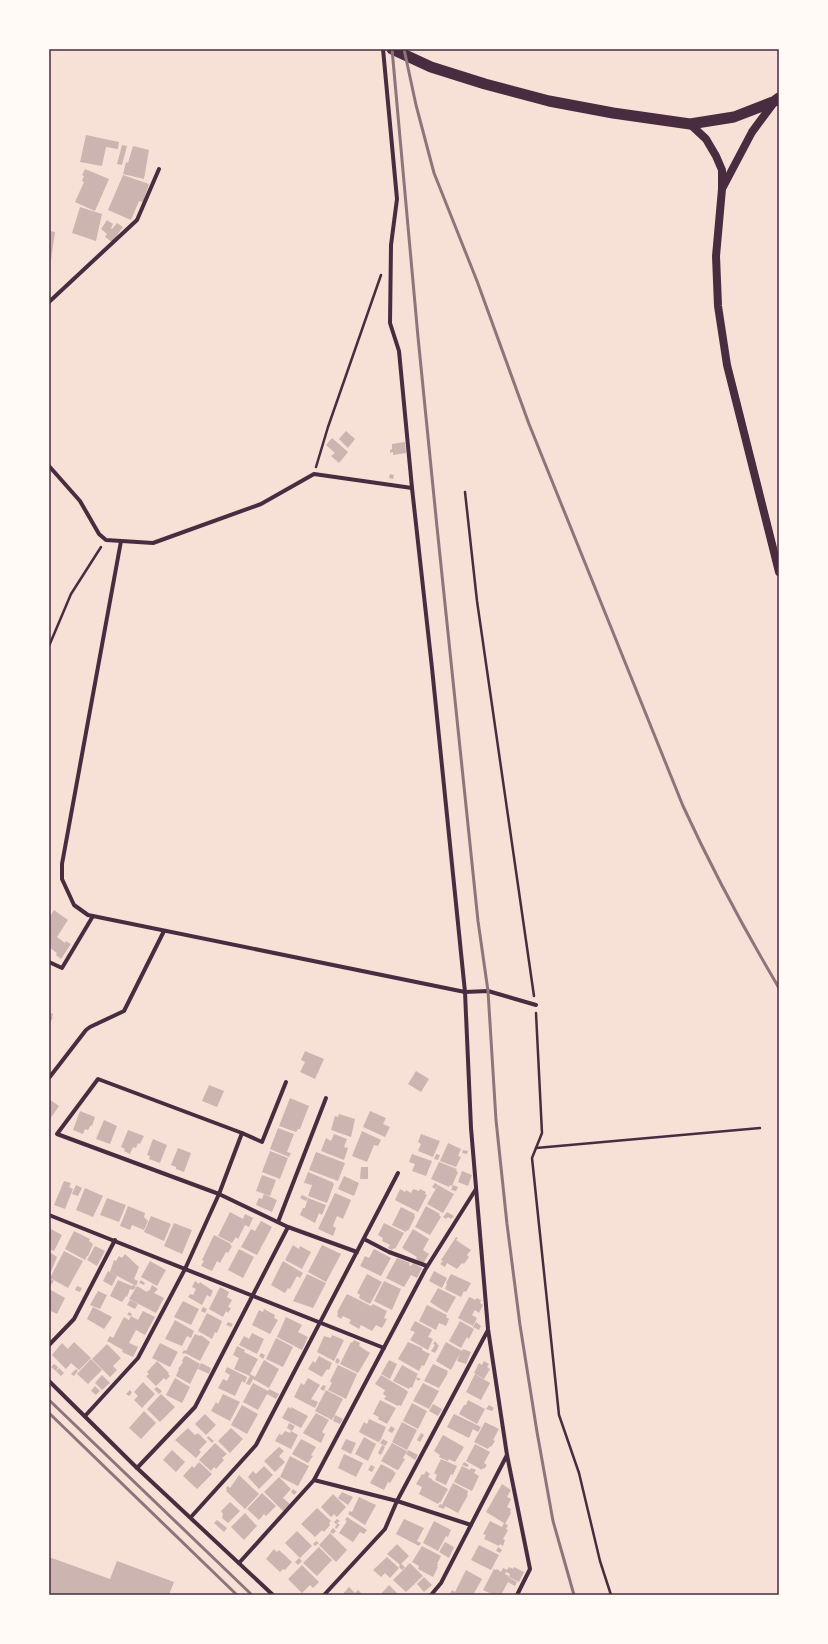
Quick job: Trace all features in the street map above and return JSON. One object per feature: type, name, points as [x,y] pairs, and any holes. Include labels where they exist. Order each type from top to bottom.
[{"type":"highway","points":[[392,49],[431,67],[485,84],[549,101],[613,113],[690,124],[734,117],[777,100]]},
{"type":"main road","points":[[722,190],[752,132],[777,100]]},
{"type":"main road","points":[[690,124],[706,139],[722,170],[722,190],[716,256],[719,313],[727,365],[779,572]]},
{"type":"street","points":[[383,49],[397,199],[391,245],[390,323],[399,351],[465,992],[470,1128],[477,1189],[488,1329],[507,1454],[530,1569],[517,1595]]},
{"type":"street","points":[[49,302],[137,220],[159,169]]},
{"type":"street","points":[[49,466],[80,501],[99,534],[106,540],[153,543],[262,504],[314,474],[412,488]]},
{"type":"street","points":[[121,541],[62,864],[62,879],[74,905],[88,915],[465,992],[488,991],[536,1005]]},
{"type":"street","points":[[49,962],[62,968],[93,916]]},
{"type":"street","points":[[49,1078],[86,1030],[124,1012],[164,931]]},
{"type":"street","points":[[286,1082],[262,1142],[242,1133],[98,1079],[57,1134],[219,1194],[288,1227],[357,1252]]},
{"type":"street","points":[[278,1222],[326,1098]]},
{"type":"street","points":[[85,1416],[138,1358],[185,1269],[219,1194],[242,1133]]},
{"type":"street","points":[[191,1517],[256,1445],[398,1173]]},
{"type":"street","points":[[239,1563],[314,1480],[427,1266],[477,1189]]},
{"type":"street","points":[[49,1215],[384,1348]]},
{"type":"street","points":[[138,1468],[196,1407],[288,1227]]},
{"type":"street","points":[[364,1239],[389,1252],[427,1266]]},
{"type":"street","points":[[49,1345],[74,1319],[115,1240]]},
{"type":"street","points":[[324,1595],[385,1529],[397,1501],[488,1329]]},
{"type":"street","points":[[49,1381],[138,1468],[273,1595]]},
{"type":"street","points":[[431,1595],[441,1583],[507,1454]]},
{"type":"street","points":[[314,1480],[397,1501],[471,1525]]},
{"type":"path","points":[[314,474],[328,427],[381,274]]},
{"type":"path","points":[[465,492],[477,601],[536,1005],[542,1133],[532,1158],[559,1415],[579,1473],[600,1561],[611,1595]]},
{"type":"path","points":[[49,646],[71,594],[106,540]]},
{"type":"path","points":[[536,1148],[760,1128]]},
{"type":"building","points":[[86,135],[119,142],[118,149],[106,147],[102,166],[80,162]]},
{"type":"building","points":[[122,145],[127,146],[122,165],[117,164]]},
{"type":"building","points":[[133,146],[149,150],[144,179],[123,174],[126,162],[128,163]]},
{"type":"building","points":[[85,169],[109,179],[95,211],[75,202],[84,182],[82,181],[84,176],[82,175]]},
{"type":"building","points":[[123,175],[149,184],[143,202],[139,201],[131,220],[108,210]]},
{"type":"building","points":[[80,207],[102,214],[96,241],[72,233]]},
{"type":"building","points":[[107,220],[113,224],[112,229],[117,223],[123,227],[112,242],[105,237],[107,234],[101,229]]},
{"type":"building","points":[[49,231],[55,232],[50,267],[49,267]]},
{"type":"building","points":[[346,431],[355,439],[348,448],[339,439]]},
{"type":"building","points":[[332,438],[348,452],[339,463],[331,456],[335,453],[326,445]]},
{"type":"building","points":[[405,442],[406,453],[393,455],[393,452],[390,453],[392,444]]},
{"type":"building","points":[[390,474],[394,475],[393,479],[389,478]]},
{"type":"building","points":[[54,910],[68,920],[57,937],[65,943],[66,941],[71,944],[61,959],[56,955],[57,953],[49,947],[49,918]]},
{"type":"building","points":[[49,1012],[53,1014],[53,1017],[49,1025]]},
{"type":"building","points":[[305,1051],[324,1059],[315,1079],[300,1072],[305,1062],[301,1060]]},
{"type":"building","points":[[416,1071],[429,1079],[421,1092],[408,1084]]},
{"type":"building","points":[[209,1085],[224,1091],[217,1107],[202,1101]]},
{"type":"building","points":[[290,1098],[309,1106],[300,1129],[296,1132],[279,1126]]},
{"type":"building","points":[[49,1099],[59,1106],[50,1119],[49,1118]]},
{"type":"building","points":[[80,1111],[95,1117],[92,1126],[91,1125],[88,1130],[85,1129],[83,1134],[73,1130]]},
{"type":"building","points":[[370,1111],[386,1118],[383,1124],[390,1127],[385,1137],[363,1127]]},
{"type":"building","points":[[339,1114],[355,1119],[351,1137],[331,1130],[335,1116],[338,1117]]},
{"type":"building","points":[[104,1120],[117,1126],[110,1144],[96,1139]]},
{"type":"building","points":[[278,1128],[294,1134],[287,1152],[291,1153],[289,1157],[270,1149]]},
{"type":"building","points":[[128,1130],[144,1136],[136,1148],[133,1147],[130,1154],[124,1151],[125,1149],[121,1147]]},
{"type":"building","points":[[362,1131],[381,1140],[378,1146],[374,1145],[367,1162],[352,1156]]},
{"type":"building","points":[[334,1134],[347,1139],[344,1147],[348,1148],[344,1160],[321,1151],[326,1138],[331,1141]]},
{"type":"building","points":[[421,1134],[440,1141],[433,1157],[418,1151],[421,1144],[418,1142]]},
{"type":"building","points":[[153,1139],[167,1145],[160,1163],[149,1159],[150,1156],[147,1155]]},
{"type":"building","points":[[448,1143],[461,1149],[458,1156],[461,1157],[456,1167],[440,1161]]},
{"type":"building","points":[[178,1148],[191,1153],[184,1172],[171,1165]]},
{"type":"building","points":[[463,1150],[468,1151],[467,1154],[462,1153]]},
{"type":"building","points":[[270,1151],[288,1158],[280,1179],[262,1172]]},
{"type":"building","points":[[316,1152],[345,1163],[338,1181],[309,1170]]},
{"type":"building","points":[[412,1154],[432,1161],[426,1176],[412,1171],[415,1164],[409,1162]]},
{"type":"building","points":[[436,1154],[440,1155],[438,1160],[434,1159]]},
{"type":"building","points":[[439,1162],[457,1169],[456,1171],[458,1172],[452,1186],[450,1185],[449,1187],[431,1179]]},
{"type":"building","points":[[361,1167],[368,1167],[368,1179],[360,1179]]},
{"type":"building","points":[[462,1171],[472,1175],[468,1186],[458,1182]]},
{"type":"building","points":[[308,1172],[334,1184],[327,1203],[308,1196],[312,1185],[304,1183]]},
{"type":"building","points":[[262,1175],[276,1180],[270,1196],[256,1191]]},
{"type":"building","points":[[344,1176],[359,1183],[354,1196],[338,1189]]},
{"type":"building","points":[[64,1181],[71,1183],[69,1187],[73,1189],[65,1209],[54,1205]]},
{"type":"building","points":[[435,1183],[438,1185],[435,1189],[432,1187]]},
{"type":"building","points":[[76,1185],[82,1188],[78,1196],[72,1194]]},
{"type":"building","points":[[438,1185],[454,1194],[443,1213],[427,1204]]},
{"type":"building","points":[[453,1185],[458,1187],[456,1191],[451,1190]]},
{"type":"building","points":[[85,1188],[103,1196],[93,1217],[76,1210]]},
{"type":"building","points":[[400,1189],[411,1193],[413,1189],[419,1191],[420,1189],[426,1192],[425,1194],[427,1195],[418,1212],[395,1200]]},
{"type":"building","points":[[335,1193],[351,1200],[343,1219],[337,1216],[333,1226],[336,1228],[333,1236],[318,1229]]},
{"type":"building","points":[[264,1194],[277,1200],[272,1212],[256,1205],[259,1198],[262,1199]]},
{"type":"building","points":[[302,1195],[308,1198],[306,1201],[300,1198]]},
{"type":"building","points":[[107,1198],[126,1205],[119,1222],[100,1215]]},
{"type":"building","points":[[308,1198],[326,1205],[322,1215],[319,1213],[315,1223],[300,1215],[303,1208],[305,1208]]},
{"type":"building","points":[[128,1206],[145,1213],[144,1217],[148,1221],[144,1230],[132,1225],[130,1230],[120,1226]]},
{"type":"building","points":[[426,1206],[440,1214],[439,1215],[441,1217],[430,1235],[415,1227]]},
{"type":"building","points":[[401,1207],[415,1214],[408,1231],[406,1230],[406,1232],[392,1225]]},
{"type":"building","points":[[230,1212],[243,1219],[245,1214],[253,1218],[249,1227],[245,1225],[238,1239],[236,1237],[232,1243],[218,1236]]},
{"type":"building","points":[[447,1212],[454,1216],[451,1219],[448,1217],[446,1219],[443,1217]]},
{"type":"building","points":[[151,1216],[171,1224],[164,1241],[144,1232]]},
{"type":"building","points":[[261,1221],[272,1227],[257,1255],[241,1247],[251,1229],[255,1231]]},
{"type":"building","points":[[174,1223],[192,1230],[182,1254],[164,1246]]},
{"type":"building","points":[[384,1223],[404,1233],[395,1249],[394,1248],[392,1250],[388,1248],[390,1245],[382,1241],[383,1238],[378,1235]]},
{"type":"building","points":[[49,1228],[62,1235],[54,1251],[49,1249]]},
{"type":"building","points":[[413,1229],[429,1239],[423,1250],[429,1254],[423,1264],[416,1259],[417,1257],[402,1248]]},
{"type":"building","points":[[74,1231],[90,1239],[89,1241],[93,1244],[85,1260],[65,1249]]},
{"type":"building","points":[[214,1235],[232,1246],[228,1253],[226,1252],[220,1263],[217,1261],[212,1271],[201,1266],[204,1261],[202,1260]]},
{"type":"building","points":[[456,1237],[458,1238],[456,1240],[471,1250],[467,1255],[469,1257],[464,1264],[462,1263],[457,1269],[447,1263],[445,1267],[440,1264]]},
{"type":"building","points":[[293,1245],[299,1249],[300,1246],[311,1252],[302,1269],[285,1260]]},
{"type":"building","points":[[322,1245],[341,1254],[326,1282],[308,1272]]},
{"type":"building","points":[[95,1246],[105,1251],[97,1266],[87,1260]]},
{"type":"building","points":[[239,1249],[254,1257],[243,1278],[228,1270]]},
{"type":"building","points":[[374,1249],[391,1258],[381,1276],[360,1266],[365,1256],[369,1258]]},
{"type":"building","points":[[64,1251],[83,1261],[68,1288],[50,1278]]},
{"type":"building","points":[[51,1253],[57,1257],[49,1276],[49,1257]]},
{"type":"building","points":[[125,1254],[139,1267],[134,1279],[138,1281],[136,1286],[110,1272],[114,1260],[116,1261],[119,1256],[122,1258]]},
{"type":"building","points":[[397,1258],[410,1263],[409,1265],[411,1266],[413,1263],[422,1268],[417,1278],[411,1275],[404,1287],[386,1278]]},
{"type":"building","points":[[150,1261],[166,1270],[157,1286],[141,1277]]},
{"type":"building","points":[[283,1261],[303,1273],[300,1278],[297,1276],[290,1289],[288,1288],[285,1293],[271,1285]]},
{"type":"building","points":[[108,1271],[117,1276],[112,1286],[103,1281]]},
{"type":"building","points":[[434,1271],[447,1278],[442,1288],[429,1281]]},
{"type":"building","points":[[307,1274],[326,1283],[313,1308],[293,1301]]},
{"type":"building","points":[[367,1274],[382,1282],[370,1304],[359,1298],[360,1295],[357,1293]]},
{"type":"building","points":[[451,1274],[471,1283],[461,1297],[445,1289],[446,1283]]},
{"type":"building","points":[[51,1279],[54,1281],[49,1287],[49,1283]]},
{"type":"building","points":[[118,1280],[136,1287],[133,1290],[130,1289],[127,1297],[126,1296],[122,1302],[110,1296]]},
{"type":"building","points":[[141,1280],[145,1283],[144,1285],[139,1283]]},
{"type":"building","points":[[195,1281],[199,1284],[200,1282],[213,1291],[210,1297],[207,1295],[202,1305],[188,1297],[190,1294],[193,1295],[196,1289],[192,1287]]},
{"type":"building","points":[[384,1281],[401,1289],[392,1310],[374,1301]]},
{"type":"building","points":[[152,1285],[158,1289],[154,1293],[164,1298],[156,1313],[129,1299],[137,1286],[147,1292]]},
{"type":"building","points":[[77,1286],[82,1288],[80,1292],[75,1290]]},
{"type":"building","points":[[220,1287],[229,1292],[227,1297],[232,1300],[228,1307],[231,1308],[228,1313],[226,1311],[223,1317],[209,1309]]},
{"type":"building","points":[[438,1288],[456,1297],[447,1313],[430,1302]]},
{"type":"building","points":[[49,1289],[65,1298],[57,1314],[49,1310]]},
{"type":"building","points":[[98,1291],[107,1295],[100,1309],[90,1305]]},
{"type":"building","points":[[347,1294],[371,1306],[373,1304],[387,1311],[384,1318],[387,1319],[382,1328],[376,1325],[372,1331],[361,1325],[359,1329],[349,1323],[351,1320],[343,1316],[341,1319],[337,1316],[337,1312]]},
{"type":"building","points":[[469,1297],[476,1300],[476,1298],[481,1300],[480,1303],[483,1305],[479,1313],[475,1310],[472,1315],[477,1318],[473,1326],[458,1318]]},
{"type":"building","points":[[130,1300],[138,1304],[135,1309],[127,1305]]},
{"type":"building","points":[[183,1301],[199,1309],[191,1325],[174,1317]]},
{"type":"building","points":[[427,1305],[447,1315],[446,1317],[449,1319],[446,1326],[439,1323],[436,1330],[419,1321]]},
{"type":"building","points":[[93,1307],[112,1317],[104,1329],[87,1319]]},
{"type":"building","points":[[203,1307],[207,1309],[205,1313],[201,1311]]},
{"type":"building","points":[[264,1309],[275,1315],[274,1318],[278,1320],[270,1334],[252,1325],[259,1310],[263,1312]]},
{"type":"building","points":[[143,1311],[155,1317],[145,1335],[136,1330],[129,1343],[138,1347],[133,1357],[122,1352],[123,1350],[107,1341],[110,1336],[113,1338],[124,1317],[129,1320],[131,1316],[138,1320]]},
{"type":"building","points":[[129,1312],[132,1314],[131,1316],[127,1315]]},
{"type":"building","points":[[207,1313],[222,1321],[217,1333],[215,1332],[212,1339],[198,1331]]},
{"type":"building","points":[[286,1317],[302,1325],[298,1332],[308,1337],[302,1350],[277,1337]]},
{"type":"building","points":[[175,1320],[194,1331],[191,1338],[187,1336],[182,1346],[165,1339]]},
{"type":"building","points":[[415,1321],[432,1330],[428,1337],[433,1339],[428,1350],[410,1340],[415,1332],[410,1330]]},
{"type":"building","points":[[460,1321],[474,1329],[469,1339],[467,1337],[461,1348],[449,1341]]},
{"type":"building","points":[[228,1322],[233,1324],[231,1327],[226,1325]]},
{"type":"building","points":[[476,1322],[481,1326],[479,1330],[473,1327]]},
{"type":"building","points":[[252,1333],[264,1339],[257,1354],[239,1345],[244,1336],[249,1339]]},
{"type":"building","points":[[195,1334],[201,1335],[210,1342],[200,1361],[185,1353],[182,1353],[184,1350],[186,1351]]},
{"type":"building","points":[[332,1335],[344,1340],[334,1361],[317,1352],[324,1336],[331,1338]]},
{"type":"building","points":[[276,1338],[293,1347],[283,1367],[266,1359]]},
{"type":"building","points":[[354,1340],[360,1343],[359,1346],[370,1353],[358,1373],[340,1364],[351,1342],[352,1343]]},
{"type":"building","points":[[435,1341],[439,1346],[435,1353],[431,1351],[435,1345],[433,1344]]},
{"type":"building","points":[[74,1342],[91,1358],[79,1370],[71,1363],[66,1369],[52,1355],[62,1343],[68,1349]]},
{"type":"building","points":[[408,1342],[422,1348],[422,1350],[430,1354],[424,1366],[422,1365],[419,1371],[398,1359]]},
{"type":"building","points":[[446,1342],[462,1351],[463,1349],[471,1352],[466,1364],[457,1361],[460,1353],[451,1370],[436,1361]]},
{"type":"building","points":[[160,1343],[178,1352],[170,1367],[152,1358]]},
{"type":"building","points":[[107,1344],[121,1358],[113,1366],[117,1370],[110,1377],[92,1359]]},
{"type":"building","points":[[237,1346],[245,1350],[244,1352],[258,1359],[250,1374],[255,1377],[264,1360],[279,1369],[269,1388],[253,1379],[250,1385],[246,1384],[250,1376],[234,1369],[239,1358],[233,1355]]},
{"type":"building","points":[[261,1353],[265,1355],[263,1359],[259,1356]]},
{"type":"building","points":[[186,1356],[200,1364],[190,1384],[176,1376],[184,1357]]},
{"type":"building","points":[[319,1356],[332,1363],[329,1370],[327,1369],[322,1377],[308,1369],[313,1361],[315,1363]]},
{"type":"building","points":[[337,1358],[340,1360],[338,1364],[335,1362]]},
{"type":"building","points":[[91,1359],[102,1370],[88,1384],[77,1374]]},
{"type":"building","points":[[389,1360],[397,1364],[390,1379],[381,1374]]},
{"type":"building","points":[[157,1361],[169,1373],[168,1374],[170,1376],[166,1380],[164,1378],[156,1386],[146,1376],[149,1374],[147,1372]]},
{"type":"building","points":[[484,1361],[489,1364],[487,1367],[490,1369],[484,1379],[474,1373],[479,1363],[482,1365]]},
{"type":"building","points":[[201,1363],[211,1368],[209,1374],[198,1369]]},
{"type":"building","points":[[54,1364],[58,1367],[56,1371],[51,1367]]},
{"type":"building","points":[[433,1364],[448,1371],[439,1388],[424,1381]]},
{"type":"building","points":[[338,1365],[357,1374],[346,1399],[328,1390],[332,1383],[330,1381]]},
{"type":"building","points":[[402,1365],[418,1374],[416,1377],[421,1379],[418,1381],[416,1378],[412,1388],[410,1387],[409,1389],[393,1381]]},
{"type":"building","points":[[227,1367],[247,1377],[245,1383],[242,1381],[235,1396],[218,1388],[223,1379],[227,1381],[230,1375],[225,1372]]},
{"type":"building","points":[[59,1368],[64,1373],[61,1376],[56,1371]]},
{"type":"building","points":[[76,1369],[78,1371],[74,1376],[71,1374]]},
{"type":"building","points":[[475,1374],[490,1383],[481,1400],[466,1392]]},
{"type":"building","points":[[102,1375],[110,1383],[102,1390],[95,1383]]},
{"type":"building","points":[[381,1375],[408,1392],[401,1406],[384,1399],[386,1396],[383,1394],[385,1390],[375,1384]]},
{"type":"building","points":[[175,1378],[190,1387],[182,1403],[166,1395]]},
{"type":"building","points":[[308,1378],[320,1385],[311,1399],[318,1402],[315,1408],[294,1397],[301,1383],[304,1385]]},
{"type":"building","points":[[143,1382],[155,1394],[142,1408],[134,1400],[138,1396],[134,1392]]},
{"type":"building","points":[[253,1383],[268,1391],[269,1389],[279,1394],[276,1399],[267,1394],[258,1410],[243,1402]]},
{"type":"building","points":[[423,1383],[439,1391],[429,1409],[413,1401]]},
{"type":"building","points":[[323,1385],[326,1386],[324,1391],[320,1389]]},
{"type":"building","points":[[95,1386],[100,1391],[96,1395],[91,1391]]},
{"type":"building","points":[[157,1387],[162,1391],[159,1394],[154,1389]]},
{"type":"building","points":[[130,1390],[132,1393],[129,1396],[126,1394]]},
{"type":"building","points":[[326,1390],[343,1399],[332,1420],[315,1411]]},
{"type":"building","points":[[161,1394],[175,1407],[160,1422],[147,1409]]},
{"type":"building","points":[[223,1394],[240,1402],[230,1421],[211,1411],[216,1402],[218,1404]]},
{"type":"building","points":[[380,1400],[396,1408],[387,1424],[373,1414]]},
{"type":"building","points":[[468,1400],[485,1409],[477,1424],[459,1414]]},
{"type":"building","points":[[412,1403],[427,1411],[418,1429],[403,1421]]},
{"type":"building","points":[[433,1404],[442,1409],[438,1416],[429,1411]]},
{"type":"building","points":[[242,1405],[258,1414],[247,1434],[231,1425]]},
{"type":"building","points":[[489,1405],[494,1408],[492,1411],[486,1409]]},
{"type":"building","points":[[288,1407],[291,1409],[291,1407],[308,1416],[301,1428],[282,1418]]},
{"type":"building","points":[[144,1411],[156,1423],[141,1439],[129,1428]]},
{"type":"building","points":[[316,1413],[329,1420],[322,1432],[325,1434],[321,1443],[303,1433]]},
{"type":"building","points":[[205,1414],[216,1425],[206,1435],[195,1424]]},
{"type":"building","points":[[454,1414],[481,1427],[478,1432],[473,1429],[469,1438],[447,1427]]},
{"type":"building","points":[[335,1415],[343,1419],[340,1424],[333,1421]]},
{"type":"building","points":[[369,1419],[386,1427],[380,1441],[378,1442],[359,1432],[364,1422],[367,1424]]},
{"type":"building","points":[[402,1422],[417,1430],[407,1450],[392,1442]]},
{"type":"building","points":[[485,1422],[499,1429],[493,1440],[495,1441],[488,1449],[474,1442]]},
{"type":"building","points":[[289,1423],[295,1426],[292,1431],[287,1428]]},
{"type":"building","points":[[391,1426],[395,1429],[392,1433],[388,1431]]},
{"type":"building","points":[[188,1428],[195,1435],[198,1433],[207,1442],[199,1450],[201,1452],[196,1458],[175,1440]]},
{"type":"building","points":[[231,1428],[243,1439],[230,1453],[218,1441]]},
{"type":"building","points":[[285,1431],[290,1433],[291,1431],[298,1435],[291,1449],[275,1441],[279,1434],[282,1435]]},
{"type":"building","points":[[421,1433],[424,1435],[420,1442],[417,1440]]},
{"type":"building","points":[[443,1435],[464,1447],[455,1462],[439,1457],[440,1455],[434,1451]]},
{"type":"building","points":[[208,1436],[214,1441],[212,1443],[207,1438]]},
{"type":"building","points":[[364,1437],[376,1444],[368,1461],[355,1454]]},
{"type":"building","points":[[301,1439],[316,1447],[311,1455],[313,1456],[308,1463],[292,1454]]},
{"type":"building","points":[[346,1439],[356,1443],[351,1454],[341,1449]]},
{"type":"building","points":[[383,1439],[388,1442],[385,1446],[380,1443]]},
{"type":"building","points":[[215,1443],[227,1454],[222,1458],[224,1460],[216,1469],[214,1467],[211,1471],[199,1460]]},
{"type":"building","points":[[392,1443],[407,1451],[403,1458],[405,1459],[397,1470],[381,1461]]},
{"type":"building","points":[[475,1444],[490,1452],[484,1463],[487,1465],[484,1469],[482,1468],[482,1470],[466,1461]]},
{"type":"building","points":[[382,1445],[385,1447],[381,1455],[378,1453]]},
{"type":"building","points":[[279,1447],[284,1451],[279,1456],[285,1462],[275,1472],[264,1461]]},
{"type":"building","points":[[172,1450],[185,1462],[176,1472],[163,1460]]},
{"type":"building","points":[[408,1450],[418,1455],[415,1460],[406,1454]]},
{"type":"building","points":[[344,1454],[363,1463],[356,1477],[338,1468]]},
{"type":"building","points":[[290,1456],[309,1466],[298,1486],[280,1477]]},
{"type":"building","points":[[441,1459],[457,1466],[446,1485],[435,1480],[437,1475],[434,1473]]},
{"type":"building","points":[[199,1462],[212,1474],[197,1489],[183,1476],[192,1466],[194,1468]]},
{"type":"building","points":[[464,1462],[469,1465],[467,1467],[462,1465]]},
{"type":"building","points":[[381,1464],[396,1473],[390,1483],[388,1482],[384,1490],[370,1483]]},
{"type":"building","points":[[371,1465],[375,1467],[372,1472],[368,1470]]},
{"type":"building","points":[[264,1466],[273,1475],[259,1489],[248,1477],[253,1471],[256,1474]]},
{"type":"building","points":[[462,1466],[470,1470],[471,1468],[476,1470],[474,1473],[479,1476],[472,1491],[454,1482]]},
{"type":"building","points":[[426,1471],[430,1474],[428,1477],[448,1489],[438,1504],[419,1494],[422,1487],[416,1484],[422,1474],[424,1475]]},
{"type":"building","points":[[239,1475],[259,1494],[245,1509],[226,1491],[226,1488],[228,1486],[230,1488]]},
{"type":"building","points":[[279,1477],[291,1489],[283,1498],[290,1504],[283,1511],[264,1492]]},
{"type":"building","points":[[453,1483],[468,1491],[468,1495],[458,1513],[445,1506],[444,1509],[438,1507],[440,1504],[442,1505]]},
{"type":"building","points":[[502,1484],[511,1490],[507,1497],[511,1499],[507,1507],[511,1509],[511,1513],[505,1524],[508,1525],[506,1529],[508,1530],[503,1539],[505,1540],[503,1546],[500,1544],[499,1546],[484,1539],[486,1535],[483,1534],[490,1521],[502,1527],[504,1523],[486,1512]]},
{"type":"building","points":[[293,1489],[297,1492],[294,1495],[291,1492]]},
{"type":"building","points":[[342,1492],[353,1497],[348,1505],[338,1498]]},
{"type":"building","points":[[262,1493],[276,1506],[266,1516],[264,1514],[259,1520],[247,1509]]},
{"type":"building","points":[[333,1494],[346,1507],[337,1517],[334,1514],[331,1517],[321,1507]]},
{"type":"building","points":[[359,1497],[376,1505],[365,1525],[348,1514],[350,1511],[352,1512]]},
{"type":"building","points":[[230,1502],[240,1511],[228,1523],[222,1518],[223,1514],[221,1511]]},
{"type":"building","points":[[317,1508],[331,1521],[329,1523],[330,1525],[324,1532],[322,1530],[315,1537],[301,1524]]},
{"type":"building","points":[[245,1513],[257,1526],[244,1540],[231,1527]]},
{"type":"building","points":[[347,1517],[367,1530],[364,1534],[360,1532],[353,1542],[339,1533],[347,1521],[345,1520]]},
{"type":"building","points":[[337,1519],[340,1521],[337,1523],[340,1525],[336,1529],[335,1527],[337,1525],[334,1522]]},
{"type":"building","points":[[404,1519],[424,1528],[417,1541],[421,1543],[419,1546],[396,1534]]},
{"type":"building","points":[[217,1520],[227,1528],[224,1532],[214,1523]]},
{"type":"building","points":[[434,1521],[451,1530],[438,1551],[423,1543]]},
{"type":"building","points":[[333,1528],[336,1531],[333,1534],[330,1532]]},
{"type":"building","points":[[297,1531],[312,1546],[300,1558],[285,1543]]},
{"type":"building","points":[[330,1533],[347,1550],[336,1562],[319,1545]]},
{"type":"building","points":[[316,1541],[319,1543],[315,1546],[313,1544]]},
{"type":"building","points":[[445,1542],[454,1547],[449,1558],[439,1552]]},
{"type":"building","points":[[397,1544],[409,1556],[401,1564],[405,1567],[402,1570],[399,1567],[400,1565],[387,1554]]},
{"type":"building","points":[[479,1545],[499,1555],[491,1570],[471,1560]]},
{"type":"building","points":[[422,1546],[441,1556],[433,1577],[418,1569],[419,1566],[412,1562]]},
{"type":"building","points":[[319,1547],[332,1560],[317,1576],[303,1563]]},
{"type":"building","points":[[498,1547],[502,1550],[500,1553],[496,1551]]},
{"type":"building","points":[[274,1549],[277,1552],[279,1550],[292,1562],[285,1570],[283,1569],[280,1572],[266,1559]]},
{"type":"building","points":[[49,1557],[110,1579],[117,1561],[174,1582],[169,1595],[49,1595]]},
{"type":"building","points":[[387,1557],[399,1568],[390,1578],[385,1573],[381,1577],[373,1570]]},
{"type":"building","points":[[299,1558],[302,1561],[298,1565],[295,1562]]},
{"type":"building","points":[[410,1563],[423,1576],[406,1592],[393,1580]]},
{"type":"building","points":[[302,1565],[319,1582],[313,1588],[310,1585],[302,1593],[288,1579]]},
{"type":"building","points":[[509,1567],[513,1569],[514,1567],[524,1572],[519,1582],[509,1577],[510,1574],[506,1572],[505,1574],[509,1576],[508,1577],[517,1582],[515,1586],[508,1582],[501,1595],[494,1595],[483,1590],[494,1569],[501,1572],[503,1568],[507,1570]]},
{"type":"building","points":[[466,1570],[482,1579],[473,1595],[449,1595],[452,1590],[455,1592]]},
{"type":"building","points":[[424,1577],[432,1585],[424,1592],[417,1584]]},
{"type":"building","points":[[389,1585],[399,1595],[380,1595]]},
{"type":"building","points":[[349,1587],[357,1595],[342,1595]]},
{"type":"building","points":[[358,1590],[363,1595],[358,1595],[355,1593]]},
{"type":"railway","points":[[392,49],[437,527],[478,921],[488,991],[496,1120],[507,1224],[520,1325],[553,1521],[574,1595]]},
{"type":"railway","points":[[404,49],[416,105],[434,173],[477,281],[529,424],[683,806],[705,853],[753,944],[779,988]]},
{"type":"railway","points":[[49,1400],[252,1595]]},
{"type":"railway","points":[[49,1413],[237,1595]]}]
